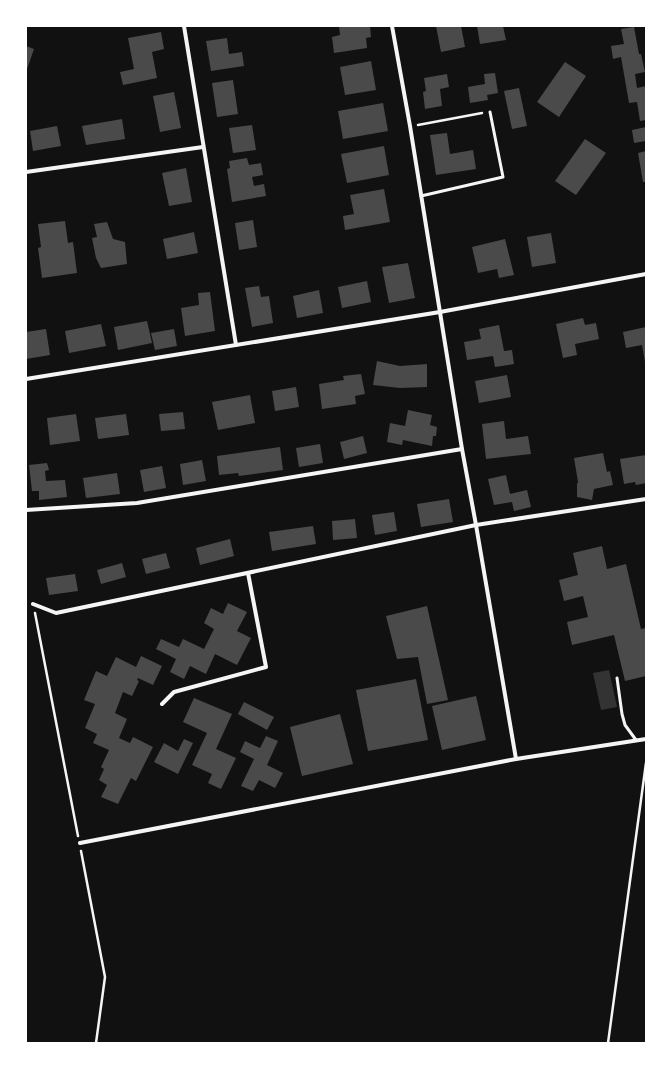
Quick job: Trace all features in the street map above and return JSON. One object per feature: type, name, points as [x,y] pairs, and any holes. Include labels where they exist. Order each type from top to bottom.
[{"type":"street","points":[[184,26],[236,345]]},
{"type":"street","points":[[392,26],[410,126],[462,449],[516,759]]},
{"type":"street","points":[[26,172],[203,147]]},
{"type":"street","points":[[26,379],[440,312],[646,274]]},
{"type":"street","points":[[26,510],[137,503],[462,449]]},
{"type":"street","points":[[33,604],[56,613],[476,525],[646,498]]},
{"type":"street","points":[[162,704],[174,692],[266,667],[248,573]]},
{"type":"street","points":[[80,843],[516,759],[646,739]]},
{"type":"lane","points":[[421,196],[503,178],[490,112]]},
{"type":"lane","points":[[617,678],[622,714],[625,724],[636,740]]},
{"type":"path","points":[[410,126],[490,112]]},
{"type":"path","points":[[33,604],[105,977],[96,1043]]},
{"type":"path","points":[[608,1043],[646,763]]},
{"type":"shaded area","points":[[609,670],[617,707],[601,710],[593,673]]},
{"type":"building","points":[[339,26],[370,26],[371,37],[366,38],[367,48],[334,53],[332,37],[340,35]]},
{"type":"building","points":[[436,26],[461,26],[465,47],[441,52]]},
{"type":"building","points":[[477,26],[503,26],[506,40],[480,44]]},
{"type":"building","points":[[634,27],[639,54],[641,54],[645,72],[635,74],[637,88],[646,86],[646,120],[640,121],[637,102],[629,103],[621,57],[613,59],[611,46],[624,44],[621,29]]},
{"type":"building","points":[[161,32],[164,49],[152,52],[157,78],[123,85],[120,72],[134,69],[128,38]]},
{"type":"building","points":[[227,38],[229,54],[242,52],[244,66],[211,71],[206,41]]},
{"type":"building","points":[[26,46],[34,49],[26,72]]},
{"type":"building","points":[[371,61],[376,90],[345,95],[340,67]]},
{"type":"building","points":[[565,62],[586,76],[559,117],[537,102]]},
{"type":"building","points":[[495,73],[498,93],[487,95],[488,100],[470,103],[468,87],[485,84],[484,74]]},
{"type":"building","points":[[447,74],[449,87],[440,89],[442,106],[425,109],[423,92],[426,91],[424,78]]},
{"type":"building","points":[[233,80],[238,114],[217,117],[212,83]]},
{"type":"building","points":[[519,88],[527,126],[512,129],[504,91]]},
{"type":"building","points":[[174,92],[181,128],[160,132],[153,96]]},
{"type":"building","points":[[383,103],[388,131],[343,139],[338,111]]},
{"type":"building","points":[[122,119],[125,139],[86,145],[82,126]]},
{"type":"building","points":[[252,125],[256,150],[233,153],[229,128]]},
{"type":"building","points":[[57,126],[61,146],[33,151],[30,131]]},
{"type":"building","points":[[646,127],[646,141],[634,143],[632,130]]},
{"type":"building","points":[[447,133],[450,154],[473,150],[476,169],[436,175],[430,135]]},
{"type":"building","points":[[585,139],[606,153],[576,195],[555,181]]},
{"type":"building","points":[[384,146],[389,175],[347,183],[341,154]]},
{"type":"building","points":[[646,151],[646,182],[643,182],[638,153]]},
{"type":"building","points":[[247,158],[249,165],[261,163],[263,175],[252,177],[254,186],[264,184],[266,196],[232,202],[227,169],[230,168],[229,161]]},
{"type":"building","points":[[186,168],[192,202],[169,206],[162,173]]},
{"type":"building","points":[[384,189],[390,222],[345,230],[343,216],[354,214],[350,195]]},
{"type":"building","points":[[253,220],[257,247],[239,250],[235,223]]},
{"type":"building","points":[[65,221],[68,243],[73,242],[77,273],[42,278],[38,248],[41,247],[38,224]]},
{"type":"building","points":[[107,222],[113,239],[125,242],[127,264],[101,268],[96,258],[92,238],[97,237],[94,224]]},
{"type":"building","points":[[194,232],[198,253],[167,259],[163,239]]},
{"type":"building","points":[[551,233],[556,263],[532,267],[527,237]]},
{"type":"building","points":[[505,239],[514,275],[499,278],[497,269],[478,273],[472,247]]},
{"type":"building","points":[[408,263],[415,298],[389,303],[382,267]]},
{"type":"building","points":[[367,281],[371,302],[342,308],[338,287]]},
{"type":"building","points":[[259,286],[261,297],[269,296],[273,323],[252,327],[245,288]]},
{"type":"building","points":[[319,290],[323,313],[297,318],[293,296]]},
{"type":"building","points":[[210,292],[215,331],[185,336],[181,308],[199,305],[198,293]]},
{"type":"building","points":[[583,318],[585,325],[596,323],[599,339],[575,344],[577,355],[563,358],[556,324]]},
{"type":"building","points":[[147,321],[152,343],[118,350],[114,327]]},
{"type":"building","points":[[101,324],[106,346],[69,353],[65,331]]},
{"type":"building","points":[[499,325],[504,351],[512,350],[514,364],[495,367],[493,356],[467,360],[464,342],[481,339],[479,329]]},
{"type":"building","points":[[646,327],[645,362],[642,345],[626,348],[623,332]]},
{"type":"building","points":[[46,329],[50,355],[26,359],[26,332]]},
{"type":"building","points":[[174,329],[177,346],[155,350],[151,333]]},
{"type":"building","points":[[377,361],[400,366],[427,364],[427,387],[400,388],[373,385]]},
{"type":"building","points":[[361,374],[365,394],[355,396],[356,404],[322,409],[319,384],[344,380],[343,376]]},
{"type":"building","points":[[507,375],[511,397],[479,403],[475,381]]},
{"type":"building","points":[[296,387],[299,407],[275,411],[272,391]]},
{"type":"building","points":[[250,395],[255,423],[218,430],[212,402]]},
{"type":"building","points":[[408,410],[432,415],[430,425],[437,427],[436,436],[433,436],[432,446],[403,440],[402,445],[387,442],[390,423],[405,426]]},
{"type":"building","points":[[183,412],[185,429],[161,431],[159,414]]},
{"type":"building","points":[[76,414],[80,441],[50,445],[47,418]]},
{"type":"building","points":[[126,414],[129,435],[98,439],[95,418]]},
{"type":"building","points":[[504,421],[506,439],[528,436],[531,454],[486,459],[482,424]]},
{"type":"building","points":[[363,436],[367,453],[344,459],[340,442]]},
{"type":"building","points":[[320,444],[323,463],[299,467],[296,448]]},
{"type":"building","points":[[280,447],[283,470],[239,476],[238,473],[219,475],[217,456]]},
{"type":"building","points":[[603,453],[607,472],[610,471],[613,485],[594,489],[592,500],[577,497],[578,482],[574,458]]},
{"type":"building","points":[[646,455],[646,483],[636,485],[635,482],[624,484],[620,459]]},
{"type":"building","points":[[202,460],[206,481],[183,485],[180,464]]},
{"type":"building","points":[[47,463],[49,470],[45,471],[46,481],[65,480],[67,497],[39,500],[39,491],[32,491],[29,465]]},
{"type":"building","points":[[162,466],[166,488],[144,492],[140,470]]},
{"type":"building","points":[[117,473],[120,494],[86,498],[83,478]]},
{"type":"building","points":[[506,475],[510,494],[527,490],[531,507],[514,511],[512,502],[494,505],[488,479]]},
{"type":"building","points":[[449,499],[453,522],[421,527],[417,504]]},
{"type":"building","points":[[394,512],[397,531],[375,535],[372,515]]},
{"type":"building","points":[[355,519],[357,538],[333,540],[332,521]]},
{"type":"building","points":[[313,526],[316,544],[272,551],[269,532]]},
{"type":"building","points":[[230,539],[234,556],[200,565],[196,548]]},
{"type":"building","points":[[602,546],[607,569],[626,564],[641,629],[646,628],[646,676],[625,681],[614,635],[572,645],[567,622],[588,617],[583,596],[564,601],[559,580],[578,575],[573,553]]},
{"type":"building","points":[[166,553],[170,568],[146,574],[142,559]]},
{"type":"building","points":[[122,563],[126,577],[101,584],[97,570]]},
{"type":"building","points":[[75,574],[78,591],[49,595],[46,578]]},
{"type":"building","points":[[228,603],[247,612],[237,631],[251,638],[237,665],[215,654],[206,674],[190,666],[184,679],[170,672],[176,659],[156,649],[161,639],[179,647],[183,639],[204,649],[214,629],[204,623],[211,608],[223,614]]},
{"type":"building","points":[[427,606],[448,700],[427,704],[418,657],[397,659],[386,616]]},
{"type":"building","points":[[141,656],[162,666],[153,685],[138,678],[137,680],[139,681],[132,696],[123,692],[115,713],[127,719],[119,738],[130,743],[133,737],[153,747],[136,781],[131,778],[118,804],[101,797],[107,785],[99,780],[104,769],[101,767],[109,750],[93,743],[97,734],[85,728],[95,704],[84,700],[96,671],[107,676],[116,657],[136,667]]},
{"type":"building","points":[[416,679],[428,740],[368,751],[356,690]]},
{"type":"building","points":[[476,696],[486,740],[442,750],[432,706]]},
{"type":"building","points":[[194,698],[232,714],[216,749],[236,758],[221,789],[208,783],[212,774],[192,765],[207,733],[183,722]]},
{"type":"building","points":[[244,702],[274,717],[267,730],[238,714]]},
{"type":"building","points":[[340,714],[353,764],[302,776],[290,727]]},
{"type":"building","points":[[266,736],[278,741],[267,765],[283,773],[275,788],[259,780],[253,791],[241,786],[254,759],[240,752],[245,741],[260,748]]},
{"type":"building","points":[[184,739],[193,743],[178,774],[154,762],[164,743],[178,751]]}]
